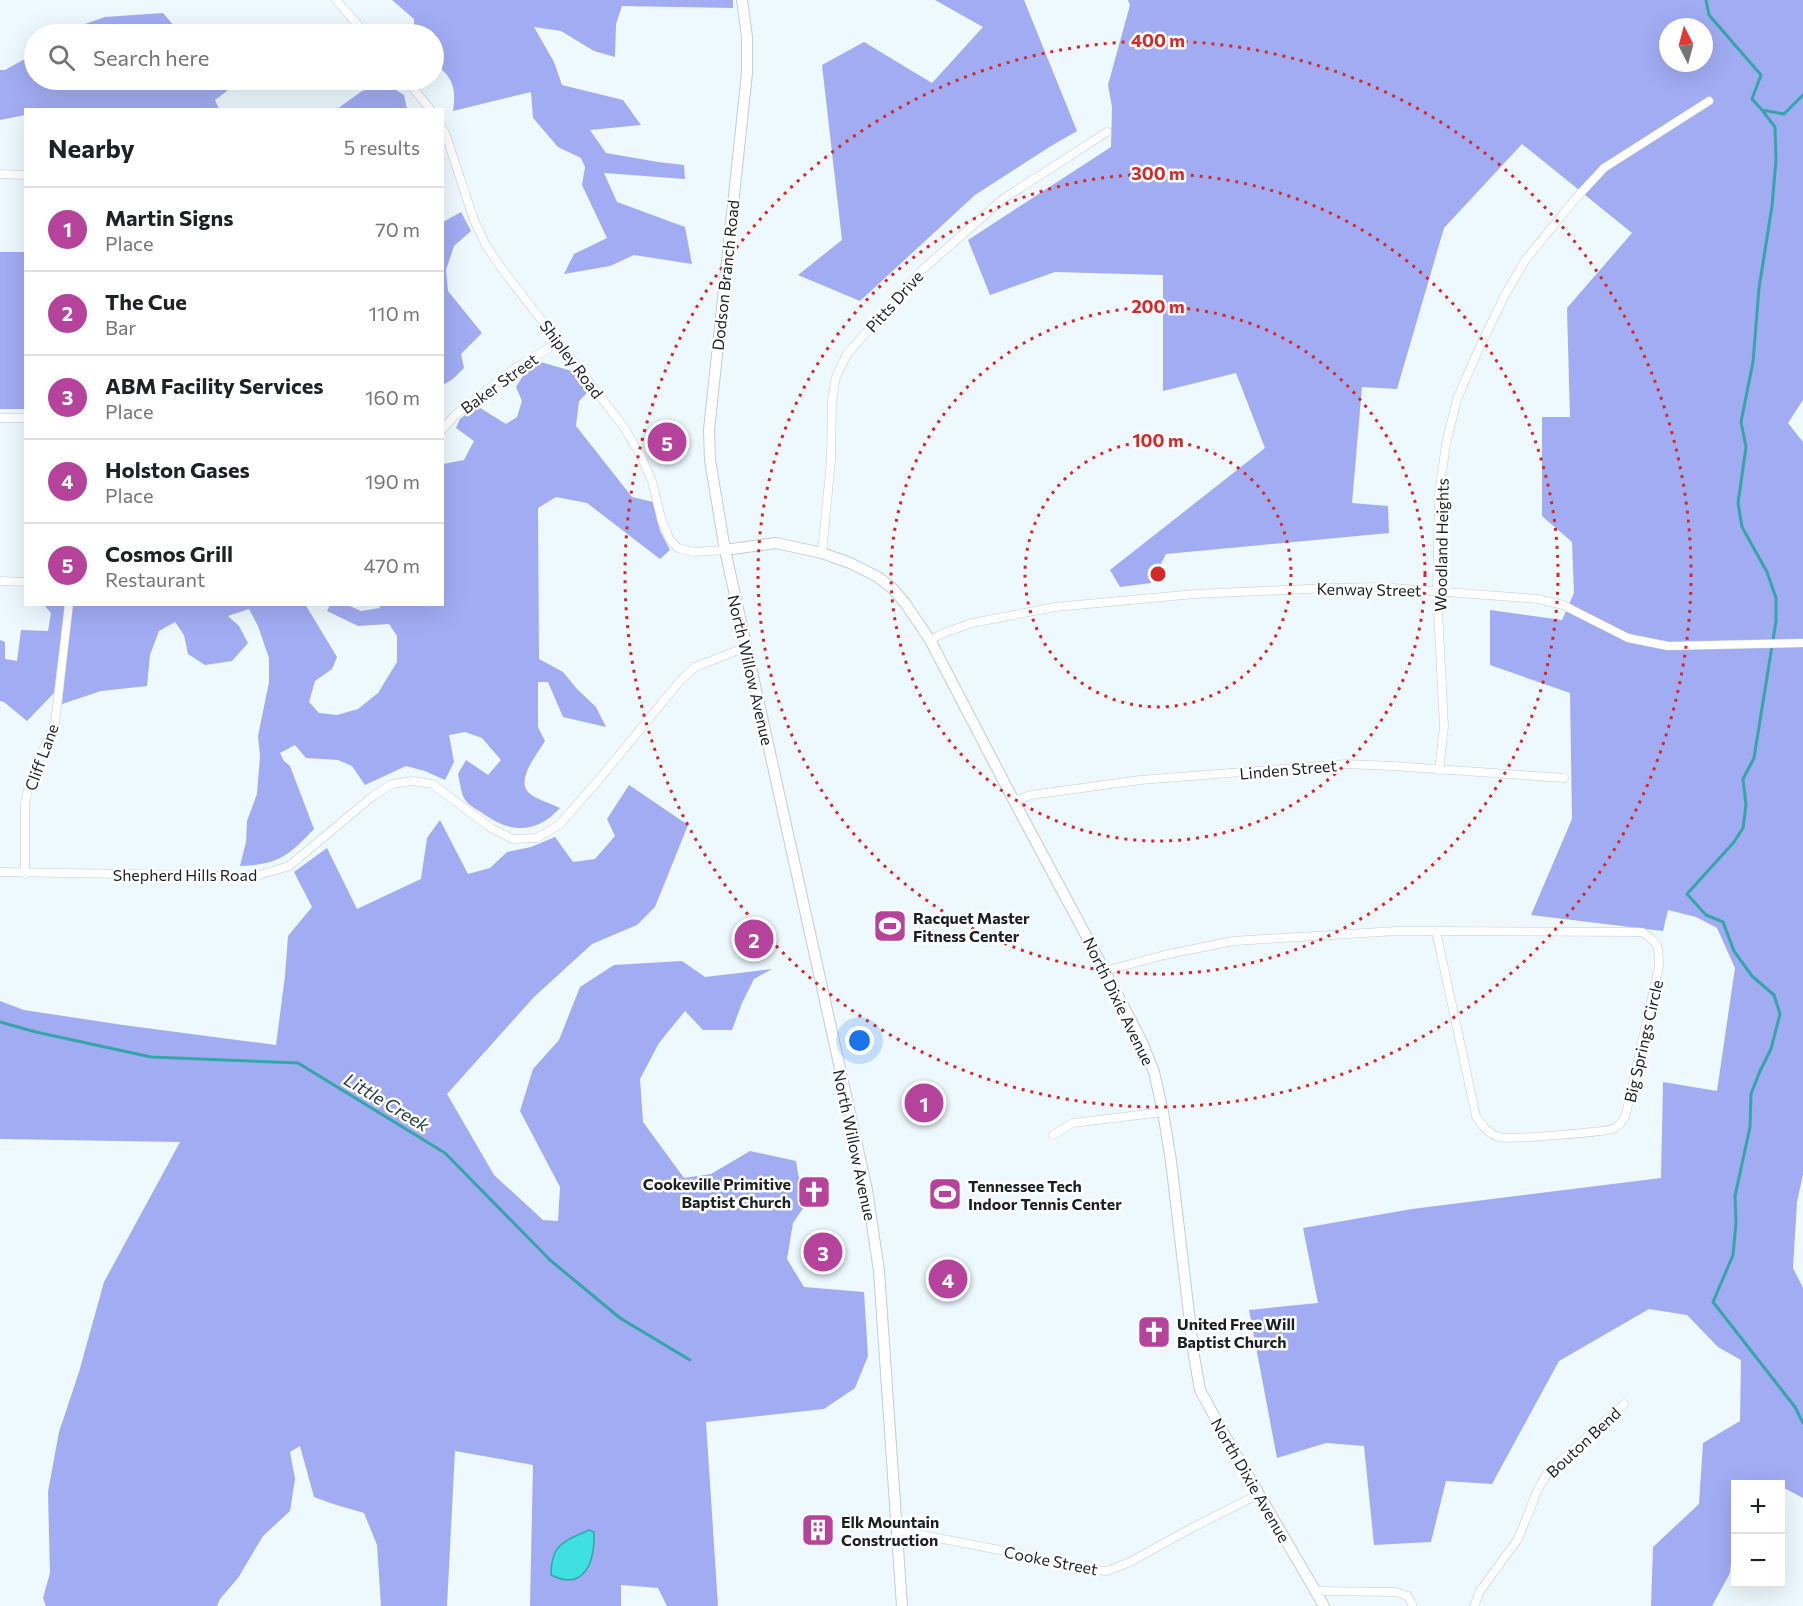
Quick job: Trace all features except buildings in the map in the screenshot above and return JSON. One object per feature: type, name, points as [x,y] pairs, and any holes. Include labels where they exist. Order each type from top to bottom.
[{"type":"main road","name":"Dodson Branch Road","points":[[725,550],[710,460],[709,430],[747,73],[747,37],[741,0]]},
{"type":"main road","name":"North Dixie Avenue","points":[[725,550],[776,543],[822,553],[850,563],[878,577],[893,589],[930,640],[1142,1042],[1154,1072],[1163,1112],[1200,1390],[1324,1606]]},
{"type":"main road","name":"North Willow Avenue","points":[[725,550],[867,1190],[879,1270],[902,1606]]},
{"type":"street","points":[[336,0],[357,24]]},
{"type":"street","points":[[414,90],[429,108]]},
{"type":"street","name":"Woodland Heights","points":[[1439,770],[1444,727],[1437,590],[1439,494],[1446,444],[1457,399],[1505,295],[1526,259],[1577,197],[1604,168],[1709,101]]},
{"type":"street","name":"Shipley Road","points":[[444,132],[474,220],[486,245],[623,426],[641,456],[652,481],[670,540],[678,548],[694,552],[725,550]]},
{"type":"street","name":"Pitts Drive","points":[[822,553],[831,460],[832,400],[836,377],[847,354],[922,270],[1003,199],[1107,132]]},
{"type":"street","points":[[0,174],[24,175]]},
{"type":"street","name":"Baker Street","points":[[444,428],[453,417],[515,368],[559,342]]},
{"type":"street","points":[[0,418],[24,418]]},
{"type":"street","points":[[0,581],[24,582]]},
{"type":"street","name":"Kenway Street","points":[[930,640],[972,623],[1055,607],[1195,594],[1379,587],[1538,599],[1563,606],[1628,638],[1668,646],[1803,643]]},
{"type":"street","name":"Cliff Lane","points":[[25,874],[25,803],[31,777],[55,723],[69,606]]},
{"type":"street","name":"Shepherd Hills Road","points":[[0,872],[256,876],[289,866],[392,783],[413,781],[432,784],[491,828],[513,839],[537,838],[559,825],[680,681],[695,667],[746,647]]},
{"type":"street","name":"Linden Street","points":[[1014,801],[1031,795],[1140,780],[1256,773],[1346,764],[1564,778]]},
{"type":"street","name":"Big Springs Circle","points":[[1105,970],[1233,941],[1397,931],[1436,931],[1642,932],[1653,939],[1658,946],[1659,966],[1623,1122],[1614,1129],[1581,1134],[1500,1137],[1485,1129],[1476,1116],[1436,931]]},
{"type":"street","points":[[1053,1136],[1072,1123],[1163,1112]]},
{"type":"street","name":"Bouton Bend","points":[[1474,1606],[1480,1591],[1518,1539],[1538,1489],[1548,1472],[1624,1404]]},
{"type":"street","name":"Cooke Street","points":[[897,1530],[1020,1554],[1082,1569],[1107,1571],[1130,1562],[1259,1494]]},
{"type":"street","points":[[1315,1591],[1396,1592],[1408,1596],[1413,1606]]},
{"type":"shaded area","points":[[392,0],[733,0],[733,8],[622,6],[616,24],[615,57],[594,51],[561,31],[534,27],[554,62],[562,85],[623,100],[641,125],[590,130],[606,153],[684,165],[685,179],[604,173],[617,202],[685,227],[692,264],[634,255],[610,266],[564,274],[574,254],[607,238],[582,185],[585,167],[581,158],[558,147],[533,118],[531,92],[453,111],[454,90],[450,79],[444,72],[444,24],[414,24],[414,19]]},
{"type":"shaded area","points":[[935,0],[1024,0],[1077,131],[975,195],[860,301],[798,275],[842,240],[822,65],[864,42],[932,83],[983,27]]},
{"type":"shaded area","points":[[1128,0],[1803,0],[1803,400],[1788,423],[1803,442],[1803,1174],[1797,1202],[1793,1268],[1803,1288],[1803,1498],[1785,1490],[1785,1480],[1731,1480],[1730,1573],[1712,1606],[1651,1606],[1653,1547],[1699,1504],[1703,1443],[1740,1421],[1741,1360],[1718,1347],[1687,1315],[1649,1309],[1559,1361],[1492,1484],[1446,1481],[1431,1542],[1374,1545],[1364,1446],[1326,1443],[1277,1458],[1249,1310],[1318,1303],[1303,1228],[1412,1209],[1661,1178],[1663,1082],[1717,1091],[1735,968],[1717,928],[1696,917],[1668,910],[1663,931],[1531,915],[1572,819],[1570,693],[1490,665],[1490,610],[1562,620],[1574,593],[1572,542],[1542,516],[1542,417],[1570,417],[1567,308],[1632,233],[1522,144],[1444,228],[1397,389],[1362,387],[1352,503],[1388,506],[1389,533],[1166,554],[1151,583],[1120,587],[1110,570],[1265,448],[1236,373],[1163,391],[1163,275],[1055,272],[990,295],[968,240],[1111,147],[1112,107],[1108,85],[1130,5]]},
{"type":"shaded area","points":[[163,13],[172,24],[85,24],[105,17]]},
{"type":"shaded area","points":[[24,60],[24,90],[227,91],[215,100],[219,108],[24,108],[24,115],[0,120],[0,70],[5,70]]},
{"type":"shaded area","points":[[396,90],[404,95],[407,108],[338,108],[362,91]]},
{"type":"shaded area","points":[[461,212],[471,231],[454,246],[446,270],[448,291],[482,333],[461,354],[464,368],[444,384],[444,221]]},
{"type":"shaded area","points":[[0,252],[24,252],[24,409],[0,409]]},
{"type":"shaded area","points":[[537,361],[575,372],[589,391],[579,401],[576,426],[632,497],[653,502],[660,531],[670,550],[660,559],[587,503],[556,497],[538,508],[539,659],[563,672],[596,707],[606,727],[563,717],[548,682],[538,682],[538,727],[545,741],[526,774],[525,788],[539,799],[560,808],[541,823],[522,828],[512,827],[491,819],[468,803],[464,798],[458,774],[466,760],[488,775],[501,760],[482,738],[465,732],[449,735],[454,762],[445,780],[406,766],[365,785],[352,766],[338,760],[306,758],[295,745],[280,753],[290,766],[314,829],[282,857],[264,863],[240,866],[246,842],[247,821],[257,794],[260,756],[258,736],[269,682],[269,658],[258,626],[249,609],[228,616],[239,626],[248,643],[232,661],[205,665],[188,654],[184,635],[175,622],[159,631],[150,655],[147,686],[101,691],[62,704],[72,606],[306,606],[337,657],[332,669],[315,681],[309,702],[319,713],[337,715],[358,709],[378,693],[397,662],[397,636],[389,624],[358,626],[327,611],[330,606],[349,606],[361,611],[380,608],[379,606],[444,606],[444,464],[464,460],[474,441],[456,428],[460,419],[477,406],[506,424],[517,417],[522,401],[516,387],[527,369]]},
{"type":"shaded area","points":[[45,606],[65,606],[54,693],[27,721],[0,701],[0,640],[5,642],[5,659],[17,661],[21,630],[48,631],[51,613]]},
{"type":"shaded area","points":[[629,785],[688,825],[655,907],[637,925],[592,944],[534,997],[447,1094],[494,1175],[543,1220],[558,1221],[560,1187],[520,1111],[533,1069],[559,1040],[580,987],[614,965],[682,961],[705,977],[772,969],[754,979],[732,1030],[703,1030],[685,1011],[659,1043],[640,1079],[643,1122],[684,1178],[711,1174],[750,1151],[796,1161],[804,1207],[793,1223],[787,1259],[804,1287],[864,1292],[868,1356],[855,1388],[824,1409],[706,1422],[718,1606],[667,1606],[658,1588],[621,1585],[621,1606],[530,1606],[533,1465],[455,1451],[447,1606],[381,1606],[377,1545],[364,1513],[314,1497],[300,1446],[290,1452],[295,1479],[290,1511],[263,1536],[238,1578],[220,1599],[217,1606],[46,1606],[43,1598],[50,1573],[48,1492],[59,1432],[79,1372],[104,1282],[180,1142],[0,1139],[0,1001],[24,1010],[276,1045],[288,936],[312,907],[294,872],[327,848],[357,909],[421,879],[427,838],[440,820],[468,874],[490,868],[507,852],[531,847],[555,837],[573,862],[595,859],[615,836],[607,819]]},
{"type":"shaded area","points":[[589,1530],[594,1532],[594,1543],[586,1571],[580,1577],[572,1580],[551,1575],[553,1557],[560,1545]]},
{"type":"waterway","points":[[1706,0],[1709,15],[1761,75],[1752,99],[1762,110],[1784,114],[1803,95]]},
{"type":"waterway","points":[[1762,110],[1775,127],[1776,160],[1772,206],[1759,288],[1753,362],[1741,422],[1746,447],[1738,503],[1742,527],[1767,572],[1776,598],[1776,621],[1754,758],[1743,779],[1746,805],[1743,828],[1734,842],[1687,894],[1706,915],[1723,922],[1734,951],[1752,976],[1774,995],[1780,1014],[1771,1049],[1751,1094],[1750,1127],[1735,1196],[1736,1223],[1733,1255],[1713,1302],[1795,1407],[1803,1423]]},
{"type":"waterway","name":"Little Creek","points":[[0,1022],[151,1057],[298,1063],[445,1153],[550,1260],[620,1318],[690,1360]]},
{"type":"place","name":"Cosmos Grill","points":[[667,442]]},
{"type":"place","name":"Racquet Master Fitness Center","points":[[890,926]]},
{"type":"place","name":"The Cue","points":[[754,939]]},
{"type":"place","name":"Martin Signs","points":[[924,1103]]},
{"type":"place","name":"Cookeville Primitive Baptist Church","points":[[814,1192]]},
{"type":"place","name":"Tennessee Tech Indoor Tennis Center","points":[[945,1194]]},
{"type":"place","name":"ABM Facility Services","points":[[823,1252]]},
{"type":"place","name":"Holston Gases","points":[[948,1279]]},
{"type":"place","name":"United Free Will Baptist Church","points":[[1154,1332]]},
{"type":"place","name":"Elk Mountain Construction","points":[[818,1530]]}]
